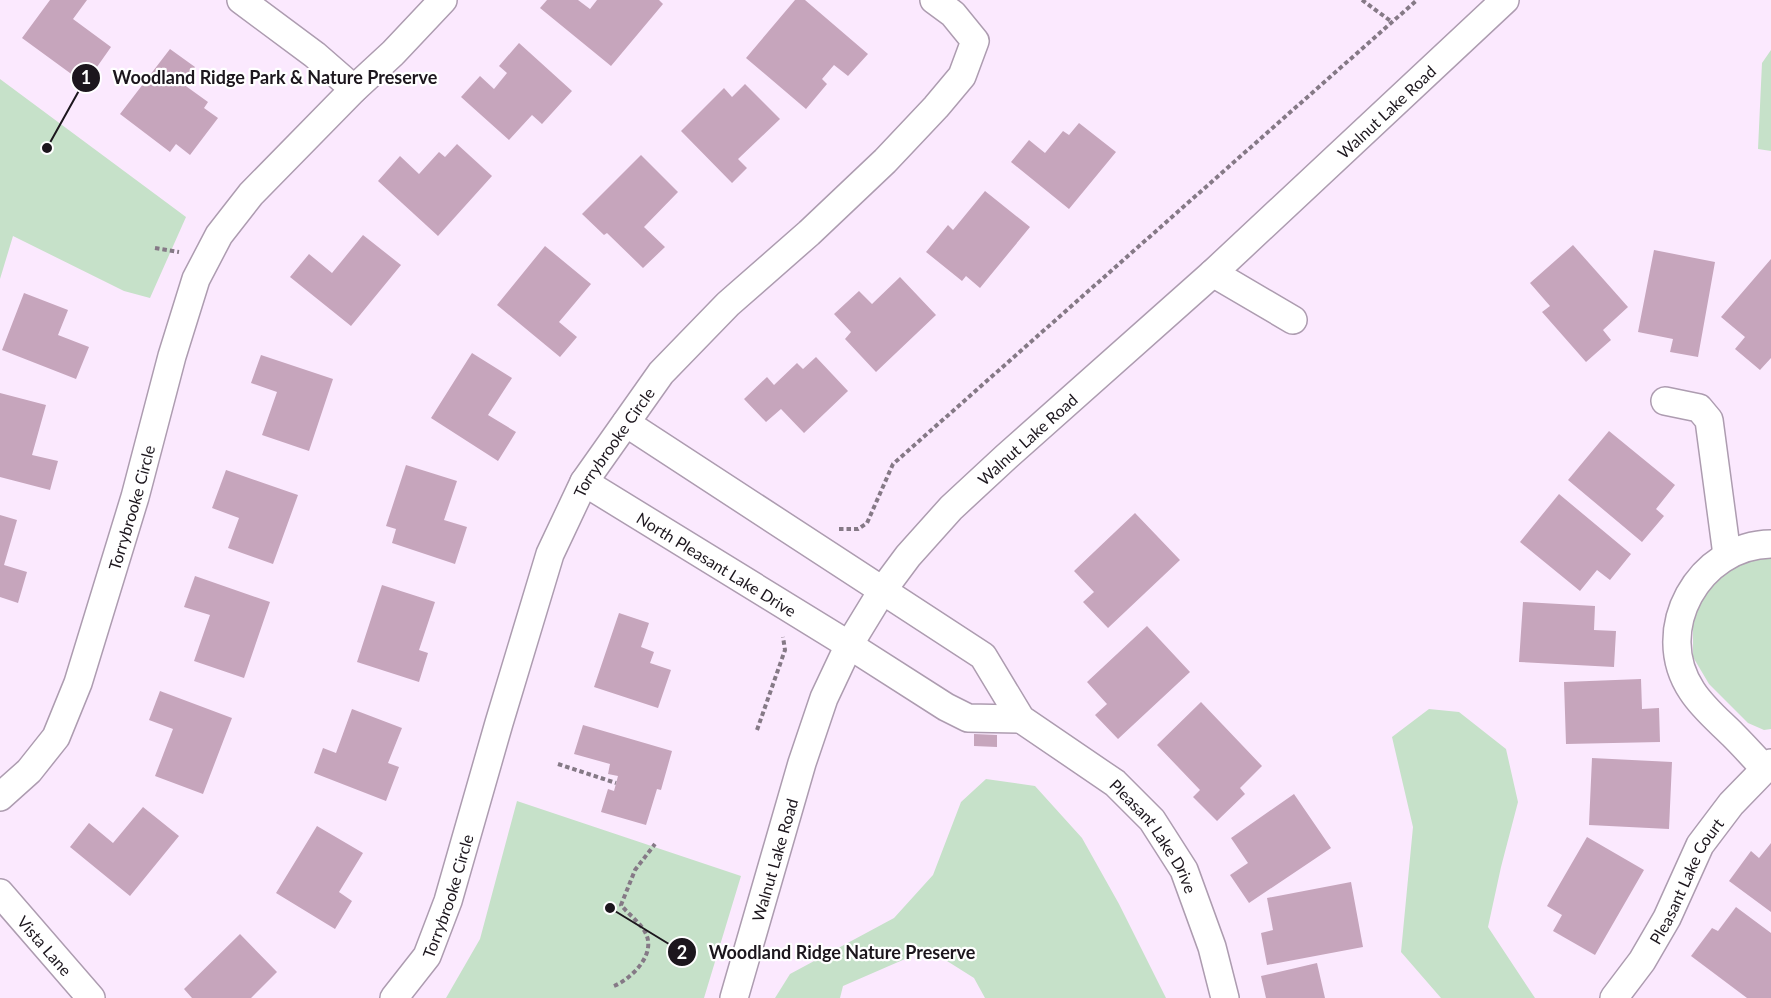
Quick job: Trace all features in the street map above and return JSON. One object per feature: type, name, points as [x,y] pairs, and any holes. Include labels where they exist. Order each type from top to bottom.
[{"type":"street","points":[[241,0],[315,55],[354,89]]},
{"type":"street","name":"Torrybrooke Circle","points":[[0,797],[28,771],[56,737],[78,683],[135,497],[172,356],[196,279],[219,235],[251,194],[443,0]]},
{"type":"street","name":"Torrybrooke Circle","points":[[394,998],[427,956],[448,901],[550,554],[584,482],[661,373],[728,304],[809,233],[885,161],[962,76],[975,41],[953,14],[934,0]]},
{"type":"street","name":"Walnut Lake Road","points":[[734,998],[802,763],[824,698],[849,645],[882,591],[908,556],[951,508],[1213,273],[1490,4]]},
{"type":"street","points":[[1213,273],[1293,320]]},
{"type":"street","points":[[1665,401],[1699,408],[1709,420],[1727,555]]},
{"type":"street","points":[[626,423],[882,591]]},
{"type":"street","name":"North Pleasant Lake Drive","points":[[584,482],[849,645]]},
{"type":"street","name":"Pleasant Lake Court","points":[[1614,998],[1641,961],[1667,918],[1700,845],[1731,804],[1768,766],[1711,714],[1691,690],[1679,662],[1677,630],[1686,600],[1702,574],[1727,555],[1758,544],[1771,544]]},
{"type":"street","name":"Pleasant Lake Drive","points":[[882,591],[983,656],[1021,719],[1114,783],[1152,819],[1184,870],[1212,947],[1225,998]]},
{"type":"street","points":[[849,645],[946,707],[968,718],[1021,719]]},
{"type":"street","name":"Vista Lane","points":[[0,893],[91,998]]},
{"type":"path","points":[[1362,0],[1392,22]]},
{"type":"path","points":[[820,550],[829,532],[834,529],[858,529],[867,523],[893,464],[1417,0]]},
{"type":"path","points":[[155,248],[183,253]]},
{"type":"path","points":[[757,730],[785,650],[781,628],[789,609]]},
{"type":"path","points":[[558,764],[616,783]]},
{"type":"path","points":[[614,986],[626,981],[642,964],[649,944],[647,935],[641,926],[621,905],[635,870],[655,844]]},
{"type":"green space","points":[[1771,50],[1771,151],[1758,149],[1762,63]]},
{"type":"green space","points":[[0,79],[186,217],[150,298],[124,291],[13,236],[0,279]]},
{"type":"green space","points":[[1771,553],[1771,729],[1764,730],[1748,723],[1709,684],[1693,657],[1693,624],[1700,593],[1734,562]]},
{"type":"green space","points":[[1429,709],[1459,712],[1506,749],[1518,802],[1488,927],[1535,998],[1441,998],[1401,952],[1413,827],[1392,737]]},
{"type":"green space","points":[[986,779],[1035,786],[1082,838],[1119,904],[1166,998],[985,998],[974,978],[928,949],[843,986],[840,998],[775,998],[790,974],[894,918],[933,875],[961,802]]},
{"type":"green space","points":[[517,801],[741,876],[704,998],[446,998],[480,939]]},
{"type":"building","points":[[50,0],[87,0],[73,19],[111,47],[85,84],[22,38]]},
{"type":"building","points":[[547,0],[578,0],[590,9],[597,0],[659,0],[663,4],[611,66],[540,8]]},
{"type":"building","points":[[795,0],[805,0],[868,54],[848,76],[834,65],[822,79],[827,84],[806,109],[746,58]]},
{"type":"building","points":[[519,43],[572,91],[542,124],[532,115],[509,140],[461,97],[480,76],[494,89],[507,73],[499,66]]},
{"type":"building","points":[[170,49],[195,67],[183,84],[208,102],[204,108],[218,118],[190,155],[176,144],[170,152],[120,114]]},
{"type":"building","points":[[745,84],[780,119],[738,159],[747,168],[732,183],[681,131],[724,88],[732,97]]},
{"type":"building","points":[[1079,123],[1116,152],[1069,209],[1011,162],[1029,140],[1045,153],[1063,131],[1069,135]]},
{"type":"building","points":[[457,144],[492,176],[438,236],[378,181],[400,156],[419,174],[439,152],[445,157]]},
{"type":"building","points":[[641,155],[678,192],[644,227],[665,247],[643,268],[607,233],[604,235],[582,214]]},
{"type":"building","points":[[985,191],[1030,227],[980,288],[966,276],[962,281],[926,252],[948,225],[953,230]]},
{"type":"building","points":[[363,235],[401,265],[351,326],[290,277],[309,254],[332,273]]},
{"type":"building","points":[[1573,245],[1628,307],[1603,330],[1611,340],[1586,362],[1542,312],[1550,306],[1530,283]]},
{"type":"building","points":[[545,246],[591,284],[559,322],[577,337],[560,357],[497,305]]},
{"type":"building","points":[[1654,250],[1715,262],[1698,357],[1670,352],[1673,339],[1638,332]]},
{"type":"building","points":[[1771,259],[1771,358],[1760,370],[1735,349],[1745,337],[1721,317]]},
{"type":"building","points":[[900,277],[936,315],[876,372],[845,339],[851,332],[834,314],[859,291],[872,304]]},
{"type":"building","points":[[24,293],[68,310],[58,335],[89,347],[76,379],[2,350]]},
{"type":"building","points":[[472,353],[512,378],[488,415],[516,432],[498,461],[431,418]]},
{"type":"building","points":[[261,355],[333,379],[309,451],[262,435],[277,392],[251,383]]},
{"type":"building","points":[[816,357],[848,391],[804,433],[781,409],[766,422],[744,399],[767,377],[774,385],[797,363],[803,369]]},
{"type":"building","points":[[0,393],[46,405],[32,455],[58,461],[50,490],[0,477]]},
{"type":"building","points":[[1609,431],[1675,485],[1656,509],[1664,516],[1642,542],[1568,480]]},
{"type":"building","points":[[406,465],[457,481],[444,520],[467,527],[455,564],[392,543],[396,529],[386,526]]},
{"type":"building","points":[[226,470],[298,495],[273,564],[228,548],[239,518],[212,508]]},
{"type":"building","points":[[1559,494],[1631,554],[1610,580],[1597,570],[1580,591],[1520,542]]},
{"type":"building","points":[[1135,513],[1180,560],[1108,628],[1083,602],[1094,592],[1074,571]]},
{"type":"building","points":[[0,515],[17,520],[4,565],[27,572],[18,603],[0,597]]},
{"type":"building","points":[[195,576],[270,602],[244,678],[194,661],[210,615],[184,607]]},
{"type":"building","points":[[382,585],[435,602],[419,650],[428,653],[419,682],[357,662]]},
{"type":"building","points":[[1523,602],[1595,606],[1594,630],[1616,631],[1614,667],[1519,662]]},
{"type":"building","points":[[619,613],[649,623],[641,647],[654,652],[650,663],[671,670],[658,708],[594,687]]},
{"type":"building","points":[[1147,626],[1190,672],[1118,739],[1095,715],[1107,704],[1087,682]]},
{"type":"building","points":[[1641,679],[1642,709],[1659,708],[1660,742],[1566,744],[1564,682]]},
{"type":"building","points":[[160,691],[232,718],[203,794],[155,776],[173,729],[149,720]]},
{"type":"building","points":[[1201,702],[1262,766],[1240,788],[1245,794],[1217,821],[1193,797],[1200,790],[1157,745]]},
{"type":"building","points":[[352,709],[402,728],[388,763],[399,767],[386,801],[314,773],[323,748],[336,753]]},
{"type":"building","points":[[583,725],[672,751],[661,790],[657,789],[646,825],[601,812],[608,789],[614,791],[618,776],[608,774],[610,764],[574,754]]},
{"type":"building","points":[[974,734],[997,735],[997,747],[974,746]]},
{"type":"building","points":[[1592,758],[1672,762],[1669,829],[1589,825]]},
{"type":"building","points":[[1294,794],[1331,848],[1249,903],[1230,875],[1248,863],[1231,838]]},
{"type":"building","points":[[143,807],[179,836],[130,896],[70,847],[89,823],[113,843]]},
{"type":"building","points":[[317,826],[363,853],[339,892],[352,901],[335,929],[276,893]]},
{"type":"building","points":[[1587,837],[1644,870],[1595,955],[1553,931],[1562,915],[1547,906]]},
{"type":"building","points":[[1771,843],[1771,912],[1729,881],[1751,851],[1759,858]]},
{"type":"building","points":[[1351,882],[1363,947],[1267,965],[1261,933],[1273,930],[1267,898]]},
{"type":"building","points":[[1736,907],[1771,933],[1771,998],[1747,998],[1691,956],[1712,928],[1718,931]]},
{"type":"building","points":[[240,934],[277,972],[251,998],[192,998],[184,989]]},
{"type":"building","points":[[1317,963],[1325,998],[1266,998],[1261,976]]},
{"type":"place","name":"Woodland Ridge Park & Nature Preserve","points":[[47,148]]},
{"type":"place","name":"Woodland Ridge Nature Preserve","points":[[610,908]]}]
